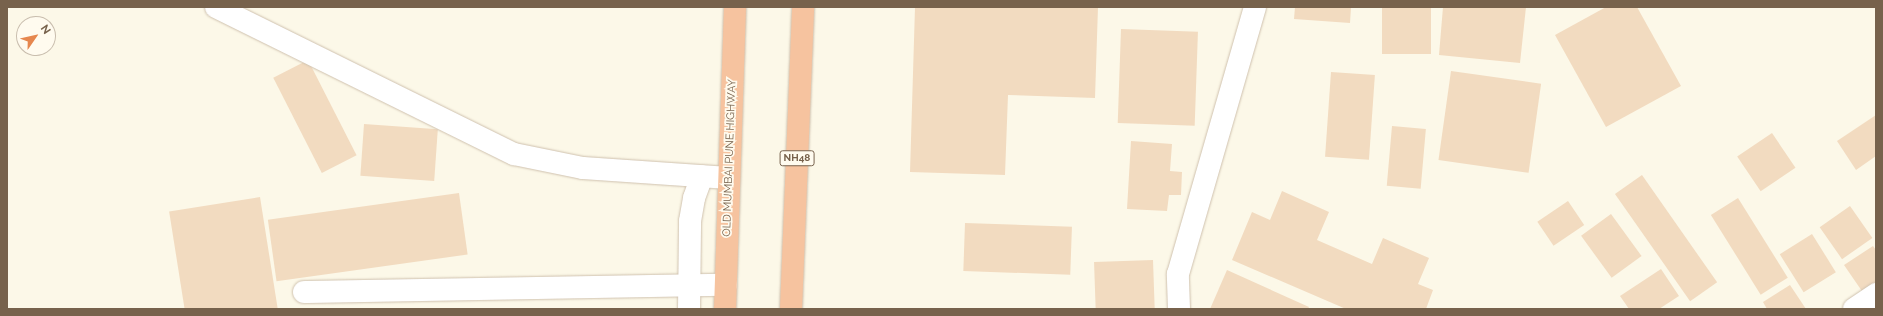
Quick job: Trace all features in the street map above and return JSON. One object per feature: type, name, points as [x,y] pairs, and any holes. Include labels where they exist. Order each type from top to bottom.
[{"type":"highway","name":"OLD MUMBAI PUNE HIGHWAY","points":[[725,309],[735,7]]},
{"type":"highway","name":"NH48","points":[[791,309],[803,7]]},
{"type":"street","points":[[216,7],[514,154],[583,168],[729,178]]},
{"type":"street","points":[[1179,309],[1178,274],[1255,7]]},
{"type":"street","points":[[689,309],[690,220],[694,198],[702,176]]},
{"type":"street","points":[[304,292],[726,285]]},
{"type":"street","points":[[1854,309],[1876,294]]},
{"type":"building","points":[[915,7],[1098,7],[1095,98],[1008,95],[1005,175],[910,172]]},
{"type":"building","points":[[1295,7],[1351,7],[1350,23],[1294,19]]},
{"type":"building","points":[[1382,7],[1431,7],[1431,54],[1382,54]]},
{"type":"building","points":[[1443,7],[1526,7],[1520,63],[1439,55]]},
{"type":"building","points":[[1606,7],[1637,7],[1681,86],[1606,127],[1555,35]]},
{"type":"building","points":[[1121,29],[1198,32],[1195,126],[1118,123]]},
{"type":"building","points":[[308,60],[357,155],[322,173],[273,78]]},
{"type":"building","points":[[1451,71],[1541,84],[1529,173],[1438,160]]},
{"type":"building","points":[[1331,72],[1375,75],[1369,160],[1325,157]]},
{"type":"building","points":[[1876,115],[1876,156],[1856,170],[1837,141]]},
{"type":"building","points":[[364,124],[438,129],[434,181],[360,176]]},
{"type":"building","points":[[1392,126],[1426,129],[1421,189],[1387,186]]},
{"type":"building","points":[[1772,133],[1795,168],[1761,191],[1737,156]]},
{"type":"building","points":[[1131,141],[1172,144],[1170,171],[1182,172],[1181,195],[1169,195],[1167,211],[1127,209]]},
{"type":"building","points":[[1642,175],[1717,282],[1690,301],[1615,194]]},
{"type":"building","points":[[1282,191],[1329,212],[1317,240],[1372,264],[1383,238],[1429,258],[1418,284],[1433,290],[1426,309],[1346,309],[1232,260],[1252,212],[1270,220]]},
{"type":"building","points":[[459,193],[468,254],[277,281],[268,220]]},
{"type":"building","points":[[260,197],[278,309],[185,309],[169,211]]},
{"type":"building","points":[[1738,198],[1788,278],[1761,295],[1711,215]]},
{"type":"building","points":[[1568,201],[1584,225],[1554,246],[1537,222]]},
{"type":"building","points":[[1850,206],[1872,238],[1842,259],[1820,227]]},
{"type":"building","points":[[1611,214],[1642,256],[1612,278],[1581,236]]},
{"type":"building","points":[[965,223],[1072,227],[1070,275],[963,271]]},
{"type":"building","points":[[1812,234],[1836,272],[1804,292],[1780,254]]},
{"type":"building","points":[[1873,246],[1876,250],[1876,291],[1866,297],[1844,265]]},
{"type":"building","points":[[1153,260],[1155,309],[1096,309],[1094,262]]},
{"type":"building","points":[[1661,269],[1679,296],[1659,309],[1629,309],[1620,296]]},
{"type":"building","points":[[1227,270],[1309,307],[1308,309],[1210,309]]},
{"type":"building","points":[[1790,285],[1806,309],[1767,309],[1763,302]]}]
